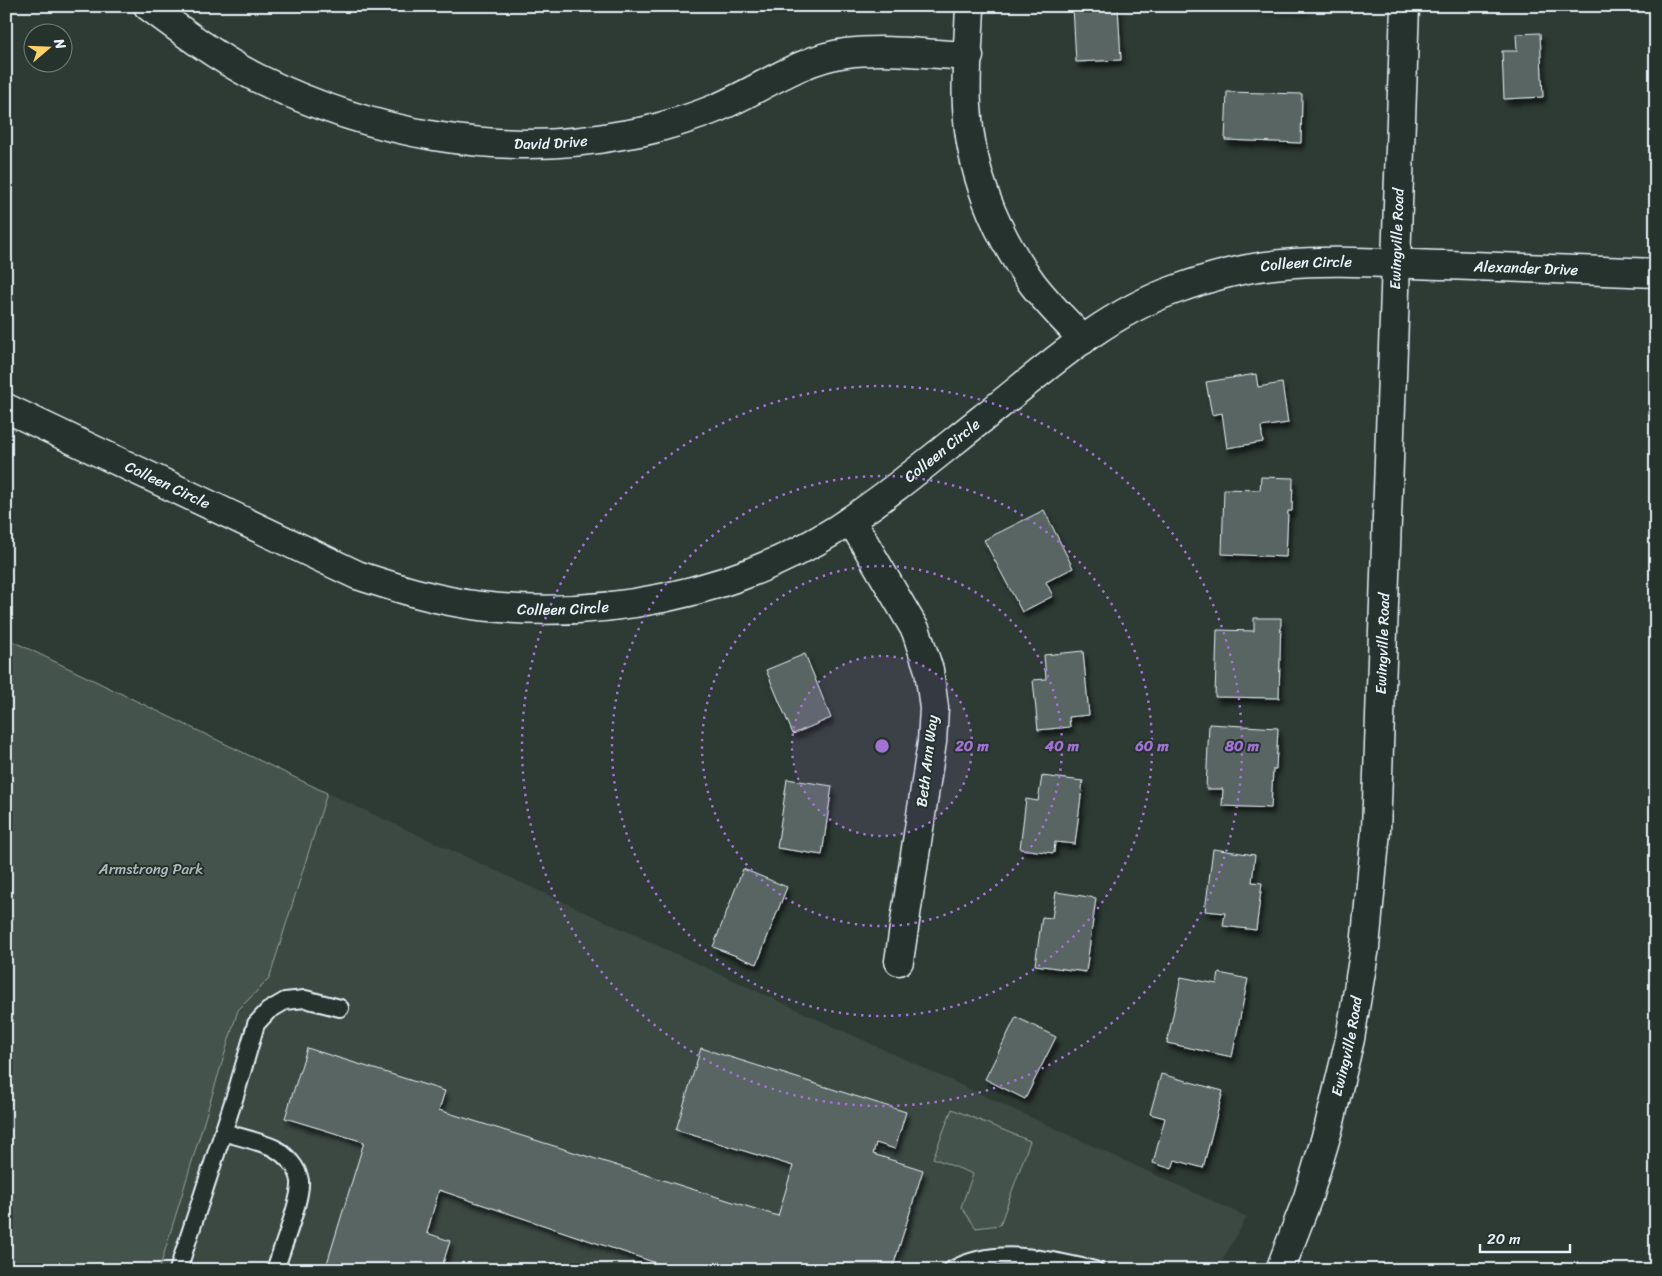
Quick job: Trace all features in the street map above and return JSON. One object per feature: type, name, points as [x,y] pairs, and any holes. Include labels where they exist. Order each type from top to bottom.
[{"type":"street","name":"David Drive","points":[[148,6],[224,59],[257,77],[317,104],[390,127],[465,141],[522,145],[591,141],[658,128],[714,109],[809,63],[845,53],[877,52],[969,56]]},
{"type":"street","points":[[970,6],[967,106],[973,155],[987,203],[1008,248],[1033,284],[1083,340]]},
{"type":"street","name":"Ewingville Road","points":[[1280,1270],[1308,1197],[1328,1130],[1350,1039],[1365,947],[1376,830],[1405,6]]},
{"type":"street","name":"Colleen Circle","points":[[6,408],[357,575],[411,592],[476,605],[534,610],[591,608],[656,600],[721,583],[783,558],[833,531],[887,494],[1083,340],[1126,312],[1170,291],[1218,275],[1281,264],[1338,262],[1396,264]]},
{"type":"street","name":"Alexander Drive","points":[[1396,264],[1656,272]]},
{"type":"street","name":"Beth Ann Way","points":[[851,520],[916,631],[929,670],[934,708],[932,742],[899,961]]},
{"type":"lane","points":[[178,1270],[256,1024],[268,1011],[285,1002],[305,999],[340,1008]]},
{"type":"lane","points":[[223,1132],[274,1148],[295,1167],[300,1182],[296,1206],[275,1270]]},
{"type":"lane","points":[[952,1270],[980,1259],[1000,1256],[1014,1263],[1091,1269]]},
{"type":"shaded area","points":[[327,793],[1247,1217],[1217,1270],[159,1270],[238,1010],[269,979]]},
{"type":"green space","name":"Armstrong Park","points":[[6,638],[327,793],[269,979],[238,1010],[159,1270],[6,1270]]},
{"type":"green space","points":[[952,1109],[1030,1141],[1000,1225],[976,1228],[961,1207],[973,1174],[933,1158]]},
{"type":"building","points":[[1073,6],[1118,6],[1121,60],[1076,62]]},
{"type":"building","points":[[1306,6],[1306,8],[1258,7]]},
{"type":"building","points":[[1540,33],[1543,97],[1504,99],[1502,51],[1517,51],[1516,34]]},
{"type":"building","points":[[1227,92],[1302,94],[1301,143],[1225,140]]},
{"type":"building","points":[[1256,374],[1258,387],[1282,383],[1288,423],[1261,427],[1263,442],[1227,448],[1222,413],[1212,415],[1206,382]]},
{"type":"building","points":[[1261,477],[1293,478],[1292,511],[1288,511],[1286,557],[1222,554],[1224,489],[1260,490]]},
{"type":"building","points":[[1044,510],[1073,568],[1046,582],[1053,596],[1022,612],[984,540]]},
{"type":"building","points":[[1254,618],[1281,618],[1279,698],[1215,697],[1217,630],[1254,631]]},
{"type":"building","points":[[1083,651],[1089,715],[1069,717],[1070,727],[1038,730],[1033,680],[1046,679],[1044,655]]},
{"type":"building","points":[[805,654],[831,718],[793,734],[766,670]]},
{"type":"building","points":[[1209,724],[1278,728],[1276,769],[1273,769],[1271,808],[1222,806],[1223,789],[1206,789]]},
{"type":"building","points":[[1042,776],[1083,781],[1075,844],[1055,842],[1054,853],[1020,849],[1026,799],[1038,801]]},
{"type":"building","points":[[787,779],[832,786],[822,855],[777,848]]},
{"type":"building","points":[[1213,849],[1255,855],[1252,882],[1262,883],[1256,930],[1223,926],[1225,913],[1205,911]]},
{"type":"building","points":[[743,869],[787,887],[757,964],[713,947]]},
{"type":"building","points":[[1056,892],[1096,898],[1086,972],[1035,965],[1042,917],[1052,918]]},
{"type":"building","points":[[1219,973],[1248,979],[1232,1057],[1167,1043],[1181,977],[1217,984]]},
{"type":"building","points":[[1016,1017],[1056,1037],[1025,1099],[985,1079]]},
{"type":"building","points":[[307,1048],[445,1091],[439,1110],[778,1216],[793,1166],[676,1130],[701,1048],[906,1112],[895,1149],[876,1143],[873,1154],[923,1170],[892,1270],[677,1270],[439,1190],[427,1233],[450,1241],[441,1270],[325,1270],[364,1142],[285,1118]]},
{"type":"building","points":[[1161,1074],[1223,1091],[1203,1168],[1175,1160],[1172,1169],[1153,1163],[1165,1118],[1150,1114]]}]
